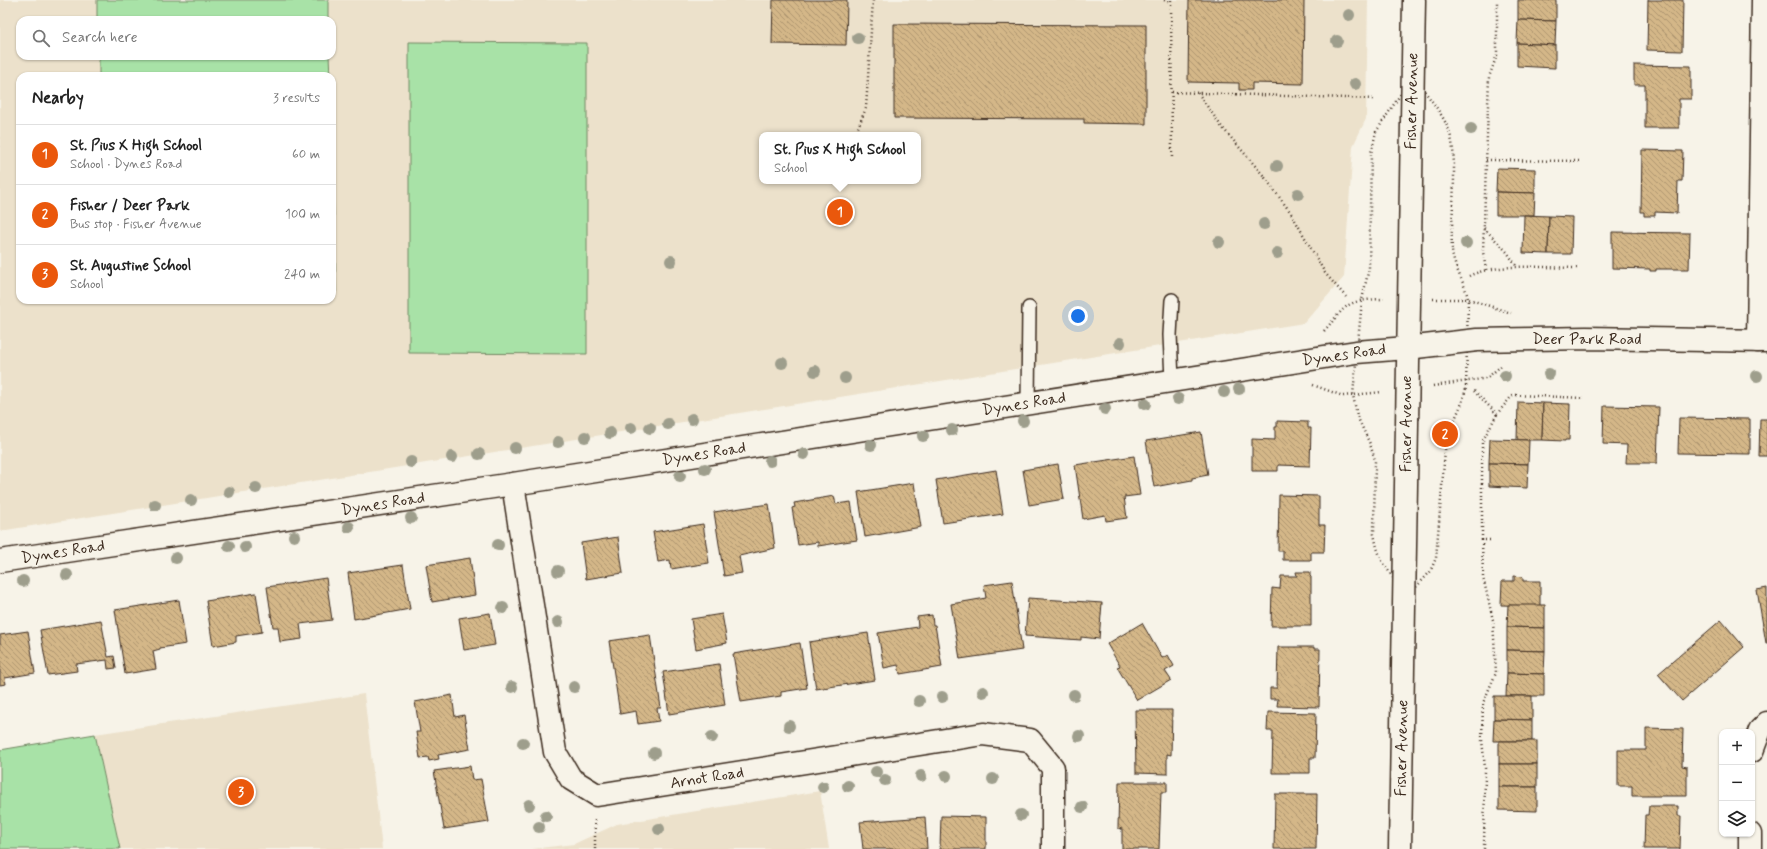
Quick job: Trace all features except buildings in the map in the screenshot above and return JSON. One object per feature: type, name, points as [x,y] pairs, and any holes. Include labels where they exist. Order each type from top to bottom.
[{"type":"street","name":"Fisher Avenue","points":[[1400,849],[1406,598],[1406,389],[1414,0]]},
{"type":"street","points":[[1763,0],[1763,341]]},
{"type":"street","name":"Deer Park Road","points":[[1407,348],[1477,340],[1586,338],[1763,341]]},
{"type":"street","name":"Dynes Road","points":[[0,561],[513,484],[1356,352],[1407,348]]},
{"type":"street","points":[[513,484],[555,752],[571,779],[597,796]]},
{"type":"street","points":[[1755,743],[1760,730],[1767,723]]},
{"type":"street","name":"Arnot Road","points":[[597,796],[983,734],[1030,740],[1053,768],[1053,849]]},
{"type":"street","points":[[1750,837],[1750,849]]},
{"type":"lane","points":[[1172,300],[1170,335],[1172,380]]},
{"type":"lane","points":[[1028,308],[1028,403]]},
{"type":"path","points":[[856,132],[866,108],[872,0]]},
{"type":"path","points":[[1164,0],[1171,1],[1172,160]]},
{"type":"path","points":[[1486,270],[1483,260],[1489,77],[1496,55],[1497,0]]},
{"type":"path","points":[[1360,320],[1362,300],[1369,268],[1373,146],[1376,132],[1413,75]]},
{"type":"path","points":[[1172,92],[1374,99]]},
{"type":"path","points":[[1198,93],[1221,126],[1263,175],[1291,213],[1325,273],[1346,297]]},
{"type":"path","points":[[1486,160],[1580,161]]},
{"type":"path","points":[[1484,228],[1507,252],[1517,268]]},
{"type":"path","points":[[1469,276],[1482,270],[1517,268],[1579,268]]},
{"type":"path","points":[[1370,393],[1482,379],[1494,373],[1504,363]]},
{"type":"path","points":[[1354,379],[1353,395],[1356,411],[1375,460],[1374,534],[1377,548],[1381,559],[1406,598]]},
{"type":"path","points":[[1474,391],[1496,414]]},
{"type":"path","points":[[1484,849],[1485,768],[1482,740],[1483,703],[1496,673],[1493,620],[1483,577],[1482,442],[1496,414],[1511,397],[1515,395],[1584,398]]},
{"type":"path","points":[[1482,540],[1490,540]]},
{"type":"path","points":[[595,849],[597,796]]},
{"type":"shaded area","points":[[0,0],[1368,0],[1366,119],[1353,146],[1344,277],[1304,323],[0,531]]},
{"type":"shaded area","points":[[364,694],[382,849],[120,849],[95,734]]},
{"type":"shaded area","points":[[820,791],[829,849],[531,849],[574,844],[617,824]]},
{"type":"green space","points":[[97,0],[328,0],[328,16],[97,16]]},
{"type":"green space","points":[[409,42],[587,43],[587,354],[409,353]]},
{"type":"green space","points":[[99,60],[329,60],[330,72],[99,72]]},
{"type":"green space","points":[[95,734],[120,849],[0,849],[0,750]]},
{"type":"place","name":"St. Pius X High School","points":[[840,212]]},
{"type":"place","name":"Fisher / Deer Park","points":[[1445,434]]},
{"type":"place","name":"St. Augustine School","points":[[241,792]]}]
